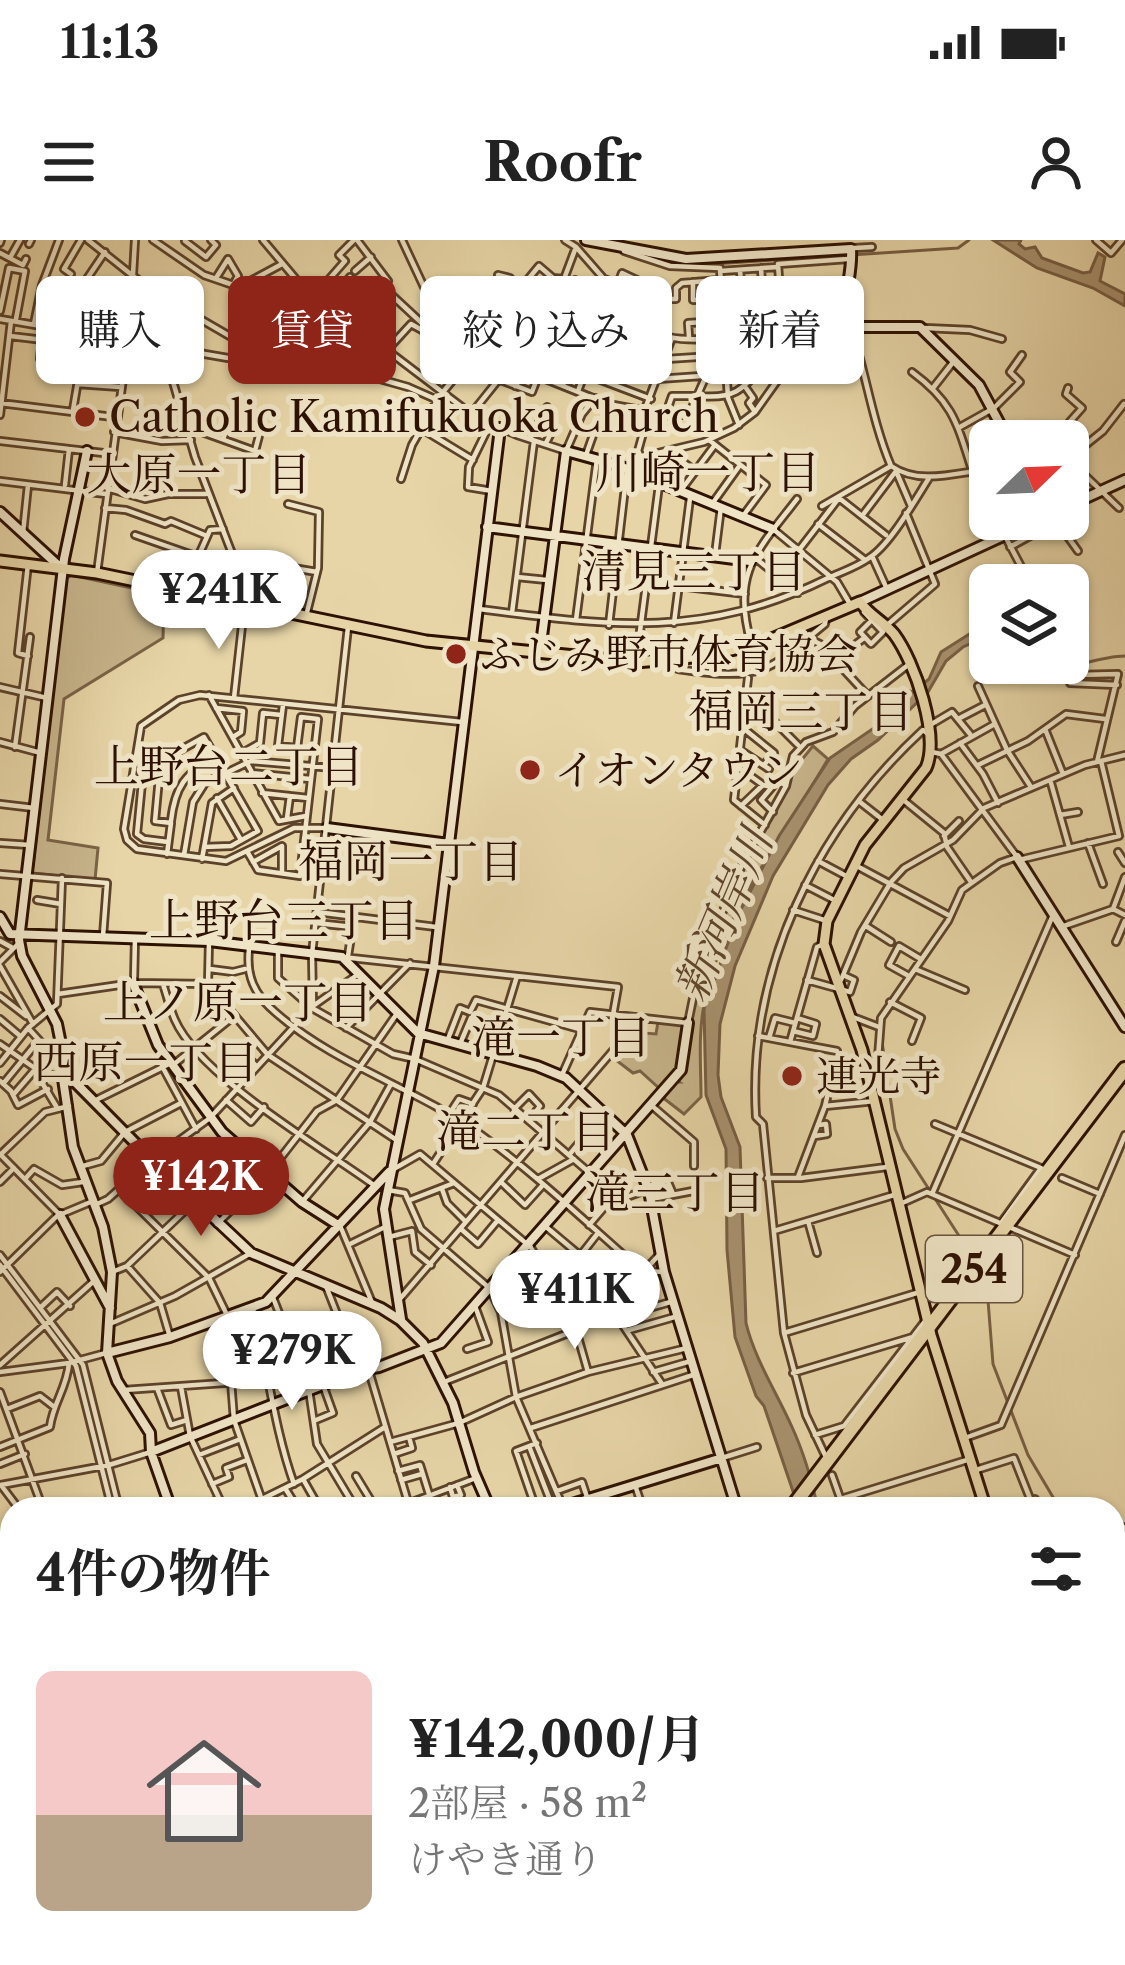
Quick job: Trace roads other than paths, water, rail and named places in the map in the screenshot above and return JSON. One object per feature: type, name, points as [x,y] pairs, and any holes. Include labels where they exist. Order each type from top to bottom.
[{"type":"highway","name":"254","points":[[804,1497],[1125,1070]]},
{"type":"highway","name":"254","points":[[1007,1225],[1125,1080]]},
{"type":"main road","points":[[0,561],[97,573],[348,626],[636,662],[664,662],[751,646],[859,606],[886,626],[909,665],[936,753],[883,820],[855,865],[826,921],[824,944],[868,1071],[929,1327],[982,1497]]},
{"type":"street","points":[[20,240],[11,259],[0,315],[34,324],[36,314]]},
{"type":"street","points":[[45,276],[59,240]]},
{"type":"street","points":[[71,274],[64,269],[88,240],[134,276]]},
{"type":"street","points":[[134,276],[135,240]]},
{"type":"street","points":[[153,240],[228,283]]},
{"type":"street","points":[[174,256],[185,241],[206,257],[216,245],[211,240]]},
{"type":"street","points":[[263,240],[292,276]]},
{"type":"street","points":[[332,276],[345,261],[339,255],[356,240],[384,276]]},
{"type":"street","points":[[565,240],[601,276]]},
{"type":"street","points":[[586,240],[686,259],[851,254]]},
{"type":"street","points":[[1096,240],[1111,254],[1121,240]]},
{"type":"street","points":[[404,241],[420,284]]},
{"type":"street","points":[[614,245],[629,255],[670,266],[718,267],[720,276]]},
{"type":"street","points":[[565,276],[576,247]]},
{"type":"street","points":[[720,272],[778,267],[872,248]]},
{"type":"street","points":[[88,276],[105,252]]},
{"type":"street","points":[[0,254],[22,265],[26,259]]},
{"type":"street","points":[[849,276],[851,254]]},
{"type":"street","points":[[351,276],[371,257]]},
{"type":"street","points":[[216,278],[228,259],[238,276]]},
{"type":"street","points":[[262,276],[282,264]]},
{"type":"street","points":[[778,267],[779,276]]},
{"type":"street","points":[[0,415],[10,336],[25,271],[9,268]]},
{"type":"street","points":[[761,268],[761,276]]},
{"type":"street","points":[[740,270],[740,276]]},
{"type":"street","points":[[498,274],[504,276]]},
{"type":"street","points":[[692,282],[696,300]]},
{"type":"street","points":[[672,301],[676,302],[676,288],[696,282]]},
{"type":"street","points":[[396,305],[420,325]]},
{"type":"street","points":[[689,338],[688,323],[696,323]]},
{"type":"street","points":[[396,341],[411,324],[420,327]]},
{"type":"street","points":[[920,327],[979,385],[999,420]]},
{"type":"street","points":[[864,328],[970,330],[1002,339]]},
{"type":"street","points":[[10,336],[36,338]]},
{"type":"street","points":[[672,338],[696,338]]},
{"type":"street","points":[[960,427],[994,408],[1019,382],[1010,372],[1022,355]]},
{"type":"street","points":[[396,356],[471,414]]},
{"type":"street","points":[[933,388],[954,361]]},
{"type":"street","points":[[912,372],[933,388],[960,427],[969,459]]},
{"type":"street","points":[[396,383],[532,440],[630,471],[773,530],[831,576],[859,606],[883,635],[871,644],[860,632],[870,622]]},
{"type":"street","points":[[73,412],[79,384],[119,387]]},
{"type":"street","points":[[97,573],[120,384]]},
{"type":"street","points":[[175,384],[209,494],[237,562],[243,604],[234,698]]},
{"type":"street","points":[[443,392],[450,384]]},
{"type":"street","points":[[471,414],[495,384]]},
{"type":"street","points":[[509,384],[532,392],[537,384]]},
{"type":"street","points":[[559,384],[630,410],[665,416],[711,412]]},
{"type":"street","points":[[582,414],[583,384]]},
{"type":"street","points":[[611,384],[651,399]]},
{"type":"street","points":[[640,457],[645,412],[656,384]]},
{"type":"street","points":[[689,415],[703,384]]},
{"type":"street","points":[[727,384],[740,424]]},
{"type":"street","points":[[665,416],[672,396],[728,398],[749,384]]},
{"type":"street","points":[[609,626],[630,471],[640,457],[711,443],[755,412],[775,384]]},
{"type":"street","points":[[864,384],[911,506]]},
{"type":"street","points":[[746,388],[755,412]]},
{"type":"street","points":[[1068,388],[1066,394],[1082,408],[1071,420]]},
{"type":"street","points":[[540,652],[566,451],[582,414],[595,398]]},
{"type":"street","points":[[401,479],[438,399]]},
{"type":"street","points":[[1,403],[116,417]]},
{"type":"street","points":[[1089,442],[1124,404]]},
{"type":"street","points":[[223,439],[236,406]]},
{"type":"street","points":[[512,613],[532,440],[547,407]]},
{"type":"street","points":[[586,456],[597,424],[625,432],[630,410]]},
{"type":"street","points":[[492,491],[468,488],[473,460],[500,427],[523,412]]},
{"type":"street","points":[[188,427],[255,451],[260,432]]},
{"type":"street","points":[[400,1320],[384,1209],[434,966],[500,427]]},
{"type":"street","points":[[546,444],[554,427]]},
{"type":"street","points":[[421,429],[473,460]]},
{"type":"street","points":[[114,432],[161,441],[191,440]]},
{"type":"street","points":[[0,440],[112,454]]},
{"type":"street","points":[[711,443],[766,485],[743,515]]},
{"type":"street","points":[[679,494],[711,443]]},
{"type":"street","points":[[65,488],[69,449]]},
{"type":"street","points":[[55,1050],[39,1040],[30,1026],[0,964],[17,942],[63,568],[88,451]]},
{"type":"street","points":[[670,452],[695,471]]},
{"type":"street","points":[[576,621],[597,460]]},
{"type":"street","points":[[715,556],[717,506],[740,465]]},
{"type":"street","points":[[862,516],[894,468]]},
{"type":"street","points":[[822,506],[894,468],[929,478],[969,471]]},
{"type":"street","points":[[477,609],[609,626],[674,623],[742,612],[798,593],[872,556],[929,478]]},
{"type":"street","points":[[1089,497],[1125,480]]},
{"type":"street","points":[[0,481],[145,499],[209,494]]},
{"type":"street","points":[[1089,481],[1119,508]]},
{"type":"street","points":[[23,533],[28,484]]},
{"type":"street","points":[[636,662],[659,484]]},
{"type":"street","points":[[674,623],[690,498]]},
{"type":"street","points":[[839,498],[888,536]]},
{"type":"street","points":[[799,550],[839,498]]},
{"type":"street","points":[[751,646],[742,612],[752,558],[796,499]]},
{"type":"street","points":[[288,504],[319,512],[316,572],[306,616]]},
{"type":"street","points":[[105,508],[165,524],[171,521],[207,536]]},
{"type":"street","points":[[0,512],[63,568]]},
{"type":"street","points":[[886,626],[934,585],[906,513]]},
{"type":"street","points":[[818,524],[865,560]]},
{"type":"street","points":[[487,527],[752,558],[798,593]]},
{"type":"street","points":[[135,535],[198,556],[211,529],[223,529]]},
{"type":"street","points":[[859,606],[995,540]]},
{"type":"street","points":[[1006,540],[1019,564]]},
{"type":"street","points":[[1010,548],[1021,540]]},
{"type":"street","points":[[1070,540],[1078,551]]},
{"type":"street","points":[[872,556],[887,589]]},
{"type":"street","points":[[237,562],[316,572]]},
{"type":"street","points":[[28,564],[18,653],[28,656]]},
{"type":"street","points":[[517,577],[549,581]]},
{"type":"street","points":[[679,586],[745,594]]},
{"type":"street","points":[[664,662],[676,669],[748,676],[764,671],[808,638],[825,624],[826,617]]},
{"type":"street","points":[[313,1007],[312,954],[348,626]]},
{"type":"street","points":[[16,747],[30,637]]},
{"type":"street","points":[[808,638],[868,695]]},
{"type":"street","points":[[835,660],[865,638]]},
{"type":"street","points":[[0,1485],[104,1466],[151,1452],[441,1343],[681,1070],[699,969],[742,865],[786,786],[793,755],[833,732],[868,695],[909,665]]},
{"type":"street","points":[[1089,675],[1118,674],[1099,761],[1116,837]]},
{"type":"street","points":[[1094,675],[1094,686]]},
{"type":"street","points":[[748,676],[734,800],[765,825]]},
{"type":"street","points":[[1082,684],[1119,686]]},
{"type":"street","points":[[0,686],[47,698]]},
{"type":"street","points":[[978,686],[1007,750],[1032,788]]},
{"type":"street","points":[[1119,686],[1125,695]]},
{"type":"street","points":[[747,694],[800,747]]},
{"type":"street","points":[[209,695],[279,821],[306,816]]},
{"type":"street","points":[[449,844],[306,827],[288,830],[226,861],[137,849],[126,836],[136,738],[143,722],[189,697],[209,695],[463,722]]},
{"type":"street","points":[[248,853],[258,870],[300,876],[318,719],[301,717],[297,748],[278,746],[283,704]]},
{"type":"street","points":[[958,719],[986,704]]},
{"type":"street","points":[[216,708],[243,711],[241,732],[233,737]]},
{"type":"street","points":[[840,1497],[826,1468],[784,1333],[763,1124],[756,1120],[755,1104],[766,988],[805,885],[860,802],[930,725],[952,712],[971,736]]},
{"type":"street","points":[[242,753],[260,743],[263,713],[281,715]]},
{"type":"street","points":[[978,765],[1066,714],[1106,719]]},
{"type":"street","points":[[994,724],[936,753],[984,808],[1125,1027]]},
{"type":"street","points":[[740,750],[766,767],[774,753],[743,728]]},
{"type":"street","points":[[1045,729],[1063,775]]},
{"type":"street","points":[[168,842],[141,838],[136,831],[144,762],[154,763],[204,737],[258,831],[225,848],[204,847]]},
{"type":"street","points":[[0,742],[41,753]]},
{"type":"street","points":[[960,743],[998,803]]},
{"type":"street","points":[[807,980],[840,983],[891,882],[984,808],[1125,755]]},
{"type":"street","points":[[166,854],[174,798],[182,779],[215,756]]},
{"type":"street","points":[[184,856],[196,794],[225,772],[246,762],[334,768]]},
{"type":"street","points":[[154,763],[159,778],[155,821],[171,823]]},
{"type":"street","points":[[738,767],[772,787]]},
{"type":"street","points":[[251,773],[310,779]]},
{"type":"street","points":[[773,812],[761,800],[778,780],[786,786]]},
{"type":"street","points":[[1050,781],[1069,847]]},
{"type":"street","points":[[741,806],[763,785]]},
{"type":"street","points":[[202,859],[212,803],[234,788]]},
{"type":"street","points":[[262,793],[308,799]]},
{"type":"street","points":[[287,818],[290,796]]},
{"type":"street","points":[[217,798],[241,841]]},
{"type":"street","points":[[901,798],[945,839],[971,882]]},
{"type":"street","points":[[860,802],[883,820]]},
{"type":"street","points":[[0,804],[34,808]]},
{"type":"street","points":[[1060,815],[1078,812]]},
{"type":"street","points":[[945,839],[959,820]]},
{"type":"street","points":[[868,1071],[878,1058],[878,1027],[890,1002],[951,916],[962,890],[1017,858],[1116,837],[1125,842]]},
{"type":"street","points":[[0,843],[30,845]]},
{"type":"street","points":[[1088,843],[1103,884]]},
{"type":"street","points":[[253,862],[282,846],[281,874]]},
{"type":"street","points":[[1118,852],[1125,863]]},
{"type":"street","points":[[818,861],[848,877]]},
{"type":"street","points":[[855,865],[951,916]]},
{"type":"street","points":[[0,874],[106,884],[103,936]]},
{"type":"street","points":[[1113,909],[1125,877]]},
{"type":"street","points":[[0,1063],[30,1026],[51,1012],[58,994],[62,878]]},
{"type":"street","points":[[805,885],[836,901]]},
{"type":"street","points":[[37,900],[61,904]]},
{"type":"street","points":[[1060,927],[1113,909]]},
{"type":"street","points":[[1113,909],[1125,918],[1116,942]]},
{"type":"street","points":[[793,910],[826,921]]},
{"type":"street","points":[[317,912],[439,928]]},
{"type":"street","points":[[932,1194],[1053,914]]},
{"type":"street","points":[[0,917],[51,1012],[80,1167],[112,1272],[107,1352],[150,1433],[151,1452],[167,1497]]},
{"type":"street","points":[[354,917],[345,957],[357,975],[420,1033],[562,1076],[628,1135],[649,1191],[659,1255],[733,1497]]},
{"type":"street","points":[[316,922],[352,927]]},
{"type":"street","points":[[866,926],[890,942]]},
{"type":"street","points":[[0,940],[61,935],[209,941],[618,987],[613,1015]]},
{"type":"street","points":[[134,938],[134,983],[169,1065],[239,1148],[302,1202],[338,1225],[373,1305]]},
{"type":"street","points":[[209,941],[208,984],[268,1055],[396,1140]]},
{"type":"street","points":[[790,1042],[817,947],[824,944]]},
{"type":"street","points":[[249,946],[247,968],[260,997],[295,1027],[461,1123],[645,1272],[664,1272]]},
{"type":"street","points":[[908,976],[889,965],[899,946],[919,958]]},
{"type":"street","points":[[278,950],[278,978],[313,1007],[393,1054],[483,1088],[592,1174]]},
{"type":"street","points":[[346,1028],[410,963]]},
{"type":"street","points":[[210,969],[233,972],[247,968]]},
{"type":"street","points":[[912,968],[965,990]]},
{"type":"street","points":[[3,1268],[60,1215],[119,1189],[210,1118],[313,1007],[357,975]]},
{"type":"street","points":[[433,1164],[483,1088],[517,976]]},
{"type":"street","points":[[58,994],[134,983],[208,984]]},
{"type":"street","points":[[163,984],[176,1023],[237,1088],[375,1186]]},
{"type":"street","points":[[0,996],[26,1016]]},
{"type":"street","points":[[447,1041],[460,1008],[470,1012],[476,1000],[583,1030]]},
{"type":"street","points":[[890,1002],[921,1018],[912,1041]]},
{"type":"street","points":[[218,1224],[268,1174],[317,1111],[337,1100],[398,1012]]},
{"type":"street","points":[[562,1076],[590,1012],[688,1023]]},
{"type":"street","points":[[94,1102],[169,1065],[235,1016]]},
{"type":"street","points":[[850,1016],[878,1027]]},
{"type":"street","points":[[460,1044],[471,1018],[502,1026]]},
{"type":"street","points":[[399,1300],[641,1018]]},
{"type":"street","points":[[769,1038],[775,1018],[795,1024]]},
{"type":"street","points":[[0,1019],[21,1036]]},
{"type":"street","points":[[758,1036],[837,1051]]},
{"type":"street","points":[[39,1040],[2,1083],[18,1106],[48,1089]]},
{"type":"street","points":[[0,1044],[35,1070],[57,1108]]},
{"type":"street","points":[[13,1095],[55,1050]]},
{"type":"street","points":[[245,1054],[257,1067]]},
{"type":"street","points":[[169,1065],[181,1103],[196,1129]]},
{"type":"street","points":[[35,1070],[65,1077],[251,1253],[400,1320],[427,1348],[444,1382],[485,1497]]},
{"type":"street","points":[[798,1177],[819,1125],[832,1072]]},
{"type":"street","points":[[302,1202],[370,1122],[391,1084]]},
{"type":"street","points":[[514,1108],[529,1094],[540,1106],[529,1120]]},
{"type":"street","points":[[448,1116],[459,1099],[473,1105]]},
{"type":"street","points":[[226,1100],[251,1122],[264,1107]]},
{"type":"street","points":[[825,1106],[875,1101]]},
{"type":"street","points":[[80,1167],[101,1161],[124,1132],[181,1103]]},
{"type":"street","points":[[69,1106],[34,1120],[0,1154],[60,1215],[110,1309]]},
{"type":"street","points":[[651,1106],[694,1142],[694,1166]]},
{"type":"street","points":[[501,1182],[525,1205],[544,1173],[572,1157],[604,1113]]},
{"type":"street","points":[[935,1124],[1042,1168],[1007,1225]]},
{"type":"street","points":[[227,1136],[236,1126]]},
{"type":"street","points":[[962,1439],[1001,1425],[1125,1135]]},
{"type":"street","points":[[185,1192],[239,1148]]},
{"type":"street","points":[[0,1369],[74,1362],[170,1337],[252,1307],[272,1295],[392,1170],[420,1154],[529,1245],[577,1330],[588,1372]]},
{"type":"street","points":[[25,1179],[38,1158]]},
{"type":"street","points":[[767,1178],[891,1166]]},
{"type":"street","points":[[0,1181],[14,1168]]},
{"type":"street","points":[[34,1169],[62,1185],[85,1181]]},
{"type":"street","points":[[1062,1178],[1100,1194]]},
{"type":"street","points":[[589,1225],[607,1204],[667,1180],[673,1194]]},
{"type":"street","points":[[409,1201],[454,1183]]},
{"type":"street","points":[[119,1189],[209,1279],[226,1316],[234,1420],[260,1497]]},
{"type":"street","points":[[442,1189],[478,1244],[498,1220]]},
{"type":"street","points":[[388,1190],[405,1193],[421,1229],[490,1289],[502,1316],[516,1397],[557,1497]]},
{"type":"street","points":[[649,1191],[693,1191]]},
{"type":"street","points":[[773,1231],[927,1192],[1075,1255]]},
{"type":"street","points":[[112,1272],[127,1266],[195,1202]]},
{"type":"street","points":[[808,1221],[817,1253]]},
{"type":"street","points":[[545,1226],[626,1294]]},
{"type":"street","points":[[350,1244],[388,1231],[421,1229]]},
{"type":"street","points":[[412,1231],[415,1252],[431,1264]]},
{"type":"street","points":[[563,1306],[584,1296],[570,1275],[598,1233]]},
{"type":"street","points":[[108,1324],[209,1279],[251,1253]]},
{"type":"street","points":[[0,1255],[3,1268],[74,1362],[113,1497]]},
{"type":"street","points":[[444,1382],[577,1330],[612,1309],[659,1255]]},
{"type":"street","points":[[607,1278],[625,1256]]},
{"type":"street","points":[[127,1266],[160,1303],[170,1337]]},
{"type":"street","points":[[516,1281],[542,1266]]},
{"type":"street","points":[[3,1268],[40,1308],[49,1325]]},
{"type":"street","points":[[508,1268],[530,1305]]},
{"type":"street","points":[[0,1369],[96,1280]]},
{"type":"street","points":[[326,1286],[364,1370],[406,1497]]},
{"type":"street","points":[[40,1308],[57,1292],[70,1306]]},
{"type":"street","points":[[502,1316],[556,1292]]},
{"type":"street","points":[[784,1333],[920,1292]]},
{"type":"street","points":[[272,1295],[309,1390],[317,1444],[348,1497]]},
{"type":"street","points":[[619,1317],[674,1301]]},
{"type":"street","points":[[467,1349],[488,1342],[476,1306]]},
{"type":"street","points":[[252,1307],[281,1448],[294,1484]]},
{"type":"street","points":[[612,1309],[662,1385]]},
{"type":"street","points":[[629,1330],[678,1316]]},
{"type":"street","points":[[794,1373],[913,1337],[929,1327]]},
{"type":"street","points":[[815,1435],[844,1426],[913,1337]]},
{"type":"street","points":[[390,1442],[459,1423],[588,1372],[687,1348]]},
{"type":"street","points":[[229,1358],[244,1357],[246,1382]]},
{"type":"street","points":[[653,1372],[691,1361]]},
{"type":"street","points":[[0,1447],[50,1426],[53,1406],[65,1391],[74,1362]]},
{"type":"street","points":[[531,1428],[696,1374]]},
{"type":"street","points":[[124,1390],[270,1379]]},
{"type":"street","points":[[314,1420],[333,1413],[323,1385]]},
{"type":"street","points":[[182,1387],[190,1436],[218,1497]]},
{"type":"street","points":[[158,1388],[171,1426],[187,1420]]},
{"type":"street","points":[[0,1392],[40,1497]]},
{"type":"street","points":[[7,1409],[40,1396],[53,1406]]},
{"type":"street","points":[[265,1497],[385,1427]]},
{"type":"street","points":[[393,1454],[412,1448],[409,1437]]},
{"type":"street","points":[[199,1454],[240,1439]]},
{"type":"street","points":[[532,1497],[515,1451],[537,1443]]},
{"type":"street","points":[[529,1446],[553,1497]]},
{"type":"street","points":[[594,1497],[757,1447]]},
{"type":"street","points":[[0,1464],[25,1454]]},
{"type":"street","points":[[849,1497],[1014,1457],[1032,1497]]},
{"type":"street","points":[[208,1475],[247,1460]]},
{"type":"street","points":[[398,1471],[420,1465],[429,1494]]},
{"type":"street","points":[[212,1484],[229,1478],[226,1468]]},
{"type":"street","points":[[401,1480],[422,1474]]},
{"type":"street","points":[[341,1485],[358,1475],[370,1497]]},
{"type":"street","points":[[424,1497],[476,1478]]},
{"type":"street","points":[[303,1479],[313,1497]]},
{"type":"street","points":[[557,1491],[582,1482],[586,1497]]},
{"type":"street","points":[[635,1485],[639,1497]]},
{"type":"street","points":[[285,1488],[291,1497]]},
{"type":"waterway","points":[[649,257],[697,265],[958,248],[969,240]]},
{"type":"waterway","points":[[1089,662],[1125,656]]},
{"type":"waterway","points":[[950,922],[958,904]]},
{"type":"waterway","points":[[882,1042],[895,1129],[903,1149],[972,1256]]},
{"type":"waterway","points":[[986,1275],[993,1364],[1028,1455],[1053,1497]]},
{"type":"place","name":"Catholic Kamifukuoka Church","points":[[85,417]]},
{"type":"place","name":"ふじみ野市体育協会","points":[[456,654]]},
{"type":"place","name":"イオンタウン","points":[[530,770]]},
{"type":"place","name":"連光寺","points":[[792,1076]]},
{"type":"district","name":"川崎一丁目","points":[[708,472]]},
{"type":"district","name":"大原一丁目","points":[[199,474]]},
{"type":"district","name":"清見三丁目","points":[[694,571]]},
{"type":"district","name":"福岡三丁目","points":[[801,711]]},
{"type":"district","name":"上野台二丁目","points":[[229,766]]},
{"type":"district","name":"福岡一丁目","points":[[411,861]]},
{"type":"district","name":"上野台三丁目","points":[[284,920]]},
{"type":"district","name":"上ノ原一丁目","points":[[238,1002]]},
{"type":"district","name":"滝一丁目","points":[[561,1037]]},
{"type":"district","name":"西原一丁目","points":[[146,1062]]},
{"type":"district","name":"滝二丁目","points":[[526,1131]]},
{"type":"district","name":"滝三丁目","points":[[675,1192]]},
{"type":"water label","name":"新河岸川","points":[[723,915]]}]
